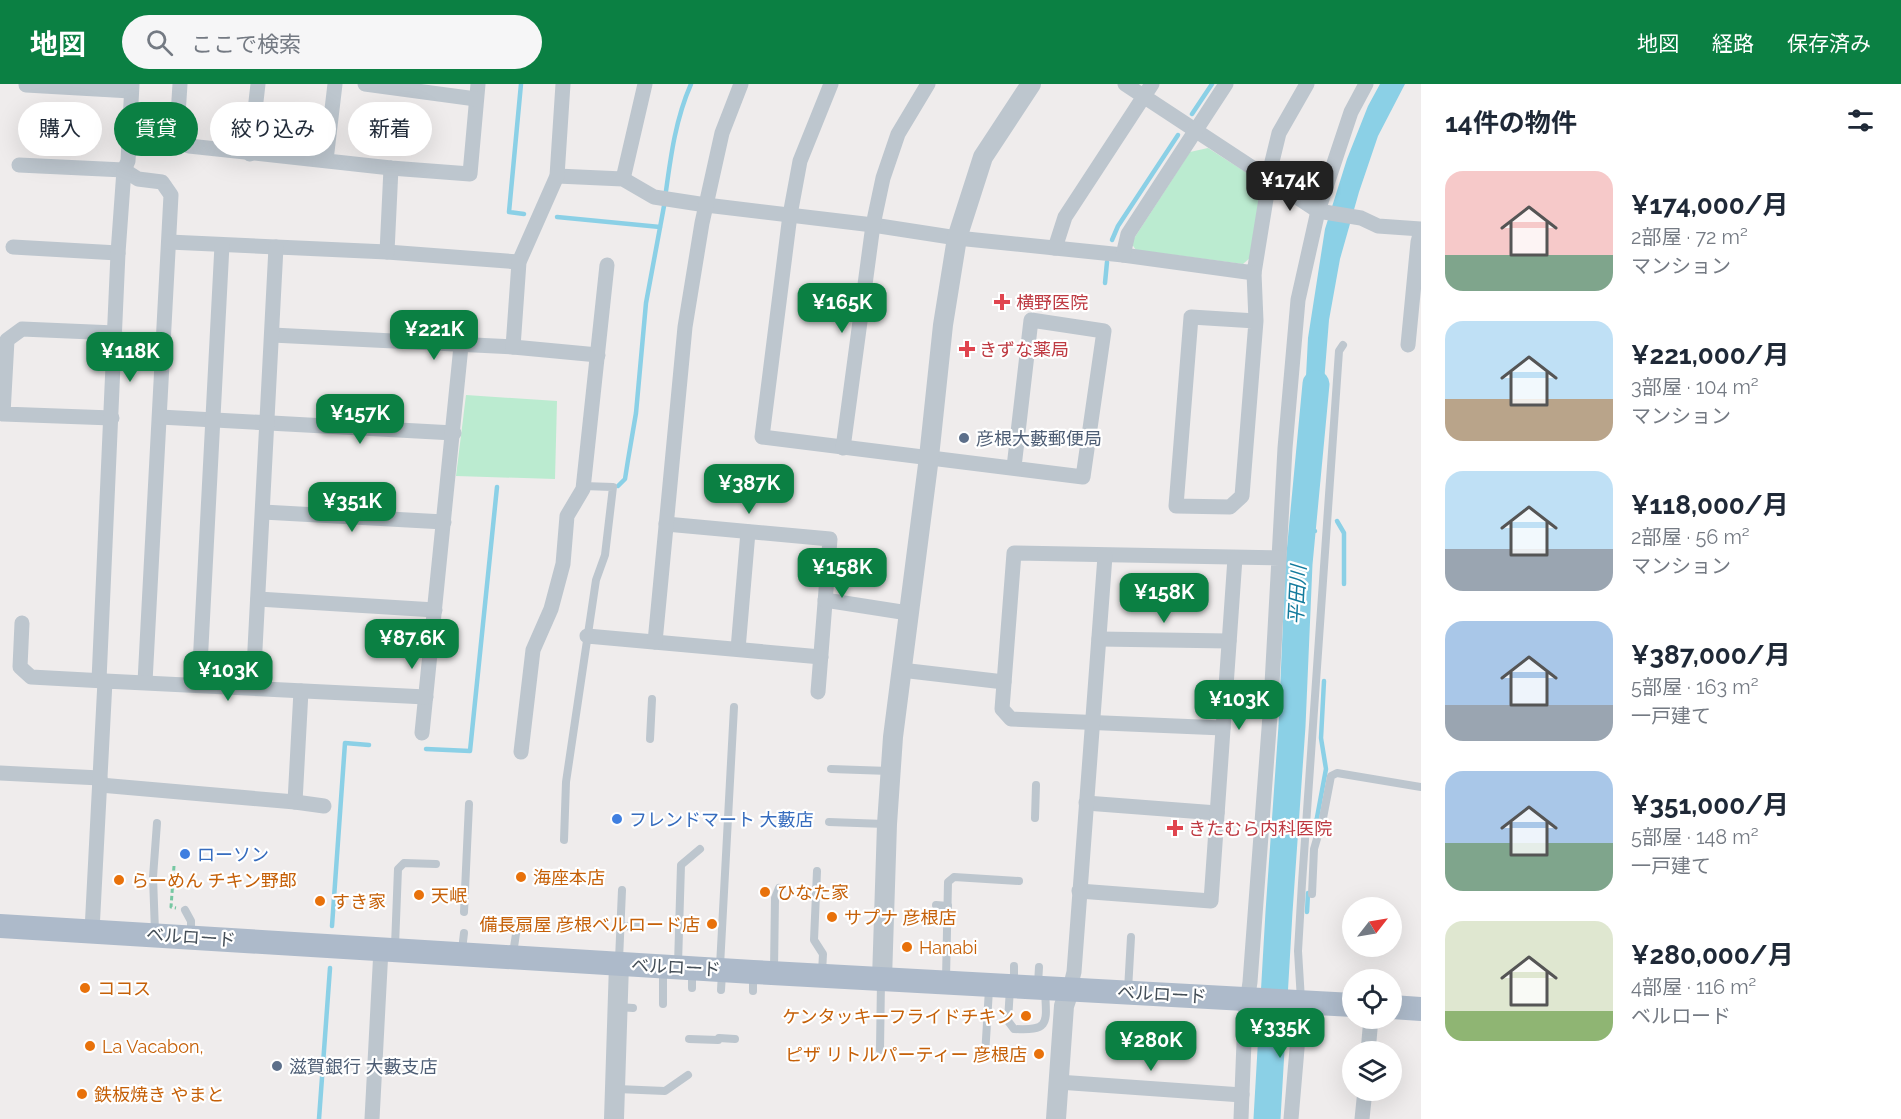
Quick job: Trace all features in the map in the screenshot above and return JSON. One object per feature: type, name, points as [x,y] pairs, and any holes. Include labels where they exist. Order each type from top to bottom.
[{"type":"main road","name":"ベルロード","points":[[0,926],[388,950],[462,944],[512,957],[619,964],[682,973],[760,979],[822,976],[945,982],[1041,981],[1070,988],[1342,1004]]},
{"type":"main road","points":[[1402,1008],[1421,1009]]},
{"type":"street","points":[[180,84],[177,131],[189,146],[210,149]]},
{"type":"street","points":[[256,102],[258,84]]},
{"type":"street","points":[[326,160],[335,84]]},
{"type":"street","points":[[275,156],[470,174],[477,92],[365,84]]},
{"type":"street","points":[[513,347],[519,262],[557,176],[563,84]]},
{"type":"street","points":[[623,179],[645,84]]},
{"type":"street","points":[[655,642],[685,327],[706,205],[722,133],[741,84]]},
{"type":"street","points":[[831,84],[800,161],[790,214],[762,437],[1083,477],[1104,331],[1032,320],[1014,467]]},
{"type":"street","points":[[843,448],[873,225],[883,178],[898,134],[928,84]]},
{"type":"street","points":[[882,979],[891,771],[901,669],[929,457],[942,325],[957,238],[983,157],[1031,84]]},
{"type":"street","points":[[1125,84],[1148,90],[1195,130],[1320,211],[1360,218],[1378,226],[1421,230],[1408,345]]},
{"type":"street","points":[[1123,255],[1128,234],[1226,84]]},
{"type":"street","points":[[1256,321],[1191,316],[1176,506],[1230,507],[1242,496],[1256,321],[1254,273],[1268,178],[1279,134],[1307,84]]},
{"type":"street","points":[[1241,1119],[1252,999],[1270,726],[1285,448],[1298,300],[1320,211],[1351,112],[1366,84]]},
{"type":"street","points":[[26,85],[132,87],[128,161],[124,170],[118,253],[100,782],[92,931]]},
{"type":"street","points":[[1055,248],[1065,217],[1148,90]]},
{"type":"street","points":[[19,165],[124,170],[138,179],[162,182],[171,195],[145,682]]},
{"type":"street","points":[[387,252],[392,168]]},
{"type":"street","points":[[557,176],[623,179],[654,197],[706,205],[790,214],[957,238],[1123,255],[1254,273]]},
{"type":"street","points":[[169,242],[387,252],[519,262]]},
{"type":"street","points":[[199,685],[222,245]]},
{"type":"street","points":[[13,246],[118,253]]},
{"type":"street","points":[[253,687],[276,247]]},
{"type":"street","points":[[521,752],[533,650],[551,609],[563,564],[567,516],[583,486],[607,265]]},
{"type":"street","points":[[112,418],[3,414],[7,340],[22,328],[115,333]]},
{"type":"street","points":[[272,335],[513,347],[598,355]]},
{"type":"street","points":[[422,733],[461,346]]},
{"type":"street","points":[[160,417],[454,433]]},
{"type":"street","points":[[262,512],[444,522]]},
{"type":"street","points":[[666,524],[830,539],[818,692]]},
{"type":"street","points":[[738,649],[748,531]]},
{"type":"street","points":[[1223,728],[1011,719],[1002,709],[1014,553],[1279,558]]},
{"type":"street","points":[[1056,1119],[1064,1005],[1074,972],[1081,929],[1079,891],[1081,819],[1086,803],[1084,786],[1093,722],[1105,555]]},
{"type":"street","points":[[1079,891],[1211,901],[1234,558]]},
{"type":"street","points":[[258,599],[435,610]]},
{"type":"street","points":[[825,600],[908,613]]},
{"type":"street","points":[[22,623],[20,667],[31,677],[426,697]]},
{"type":"street","points":[[587,636],[821,657]]},
{"type":"street","points":[[1099,639],[1229,642]]},
{"type":"street","points":[[901,669],[1004,682]]},
{"type":"street","points":[[295,802],[301,691]]},
{"type":"street","points":[[0,773],[100,782],[218,799],[295,802],[324,806]]},
{"type":"street","points":[[1086,803],[1217,813]]},
{"type":"street","points":[[372,1119],[388,950]]},
{"type":"street","points":[[614,1119],[615,1089],[625,1007],[619,964]]},
{"type":"street","points":[[1291,1119],[1297,1001]]},
{"type":"street","points":[[1058,1082],[1242,1095]]},
{"type":"street","points":[[1362,1119],[1364,1101]]},
{"type":"lane","points":[[1297,1001],[1302,883],[1339,351],[1343,345]]},
{"type":"lane","points":[[564,840],[566,782],[596,579],[605,555],[614,487],[583,486]]},
{"type":"lane","points":[[650,739],[652,699]]},
{"type":"lane","points":[[721,976],[734,707]]},
{"type":"lane","points":[[831,769],[891,771]]},
{"type":"lane","points":[[1312,894],[1314,849],[1331,776],[1337,773],[1421,787]]},
{"type":"lane","points":[[1035,818],[1036,785]]},
{"type":"lane","points":[[464,912],[469,804]]},
{"type":"lane","points":[[829,822],[887,824]]},
{"type":"lane","points":[[154,935],[156,915],[153,877],[157,823]]},
{"type":"lane","points":[[663,1004],[682,973],[681,865],[700,849]]},
{"type":"lane","points":[[388,950],[398,869],[404,863],[436,864]]},
{"type":"lane","points":[[817,871],[814,940],[824,954],[822,976]]},
{"type":"lane","points":[[945,982],[948,882],[954,877],[1019,880]]},
{"type":"lane","points":[[760,979],[778,888]]},
{"type":"lane","points":[[619,964],[622,890]]},
{"type":"lane","points":[[936,905],[948,906]]},
{"type":"lane","points":[[185,910],[191,921],[191,937]]},
{"type":"lane","points":[[512,957],[518,920]]},
{"type":"lane","points":[[621,926],[641,927]]},
{"type":"lane","points":[[1128,992],[1131,938]]},
{"type":"lane","points":[[880,1050],[882,979]]},
{"type":"lane","points":[[1007,980],[1008,1021],[1014,1029],[1033,1030],[1040,1028],[1045,1022],[1041,981]]},
{"type":"lane","points":[[985,1056],[1007,980]]},
{"type":"lane","points":[[689,1039],[735,1039]]},
{"type":"lane","points":[[615,1089],[665,1091],[688,1075]]},
{"type":"path","points":[[174,866],[171,908],[178,908],[178,916]]},
{"type":"green space","points":[[1208,148],[1261,182],[1251,257],[1243,264],[1136,250],[1131,243],[1190,152]]},
{"type":"green space","points":[[466,395],[557,401],[555,479],[456,476]]},
{"type":"water","points":[[1380,84],[1405,84],[1378,136],[1359,192],[1340,259],[1329,320],[1322,407],[1303,434],[1308,338],[1325,229],[1347,159],[1368,106]]},
{"type":"waterway","points":[[521,84],[509,212],[524,214]]},
{"type":"waterway","points":[[666,191],[678,123],[691,84]]},
{"type":"waterway","points":[[1192,114],[1212,84]]},
{"type":"waterway","points":[[1112,240],[1118,226],[1178,135]]},
{"type":"waterway","points":[[618,486],[625,479],[636,413],[646,303],[664,206]]},
{"type":"waterway","points":[[557,217],[660,227]]},
{"type":"waterway","points":[[1105,283],[1107,262]]},
{"type":"waterway","name":"平田川","points":[[1267,1119],[1292,726],[1299,564],[1316,384]]},
{"type":"waterway","points":[[426,749],[470,751],[497,487]]},
{"type":"waterway","points":[[1337,521],[1344,533],[1344,584]]},
{"type":"waterway","points":[[1302,530],[1315,531]]},
{"type":"waterway","points":[[1316,823],[1326,769],[1321,738],[1324,681]]},
{"type":"waterway","points":[[332,926],[345,743],[369,745]]},
{"type":"waterway","points":[[1307,912],[1308,893]]},
{"type":"waterway","points":[[319,1119],[330,968]]},
{"type":"place","name":"横野医院","points":[[1002,302]]},
{"type":"place","name":"きずな薬局","points":[[967,349]]},
{"type":"place","name":"彦根大藪郵便局","points":[[964,438]]},
{"type":"place","name":"フレンドマート 大藪店","points":[[617,819]]},
{"type":"place","name":"きたむら内科医院","points":[[1175,828]]},
{"type":"place","name":"ローソン","points":[[185,854]]},
{"type":"place","name":"海座本店","points":[[521,877]]},
{"type":"place","name":"らーめん チキン野郎","points":[[119,880]]},
{"type":"place","name":"ひなた家","points":[[765,892]]},
{"type":"place","name":"天岷","points":[[419,895]]},
{"type":"place","name":"すき家","points":[[320,901]]},
{"type":"place","name":"サプナ 彦根店","points":[[832,917]]},
{"type":"place","name":"備長扇屋 彦根ベルロード店","points":[[712,924]]},
{"type":"place","name":"Hanabi","points":[[907,947]]},
{"type":"place","name":"ココス","points":[[85,988]]},
{"type":"place","name":"ケンタッキーフライドチキン","points":[[1026,1016]]},
{"type":"place","name":"La Vacabon,","points":[[90,1046]]},
{"type":"place","name":"ピザ リトルパーティー 彦根店","points":[[1039,1054]]},
{"type":"place","name":"滋賀銀行 大藪支店","points":[[277,1066]]},
{"type":"place","name":"鉄板焼き やまと","points":[[82,1094]]}]
